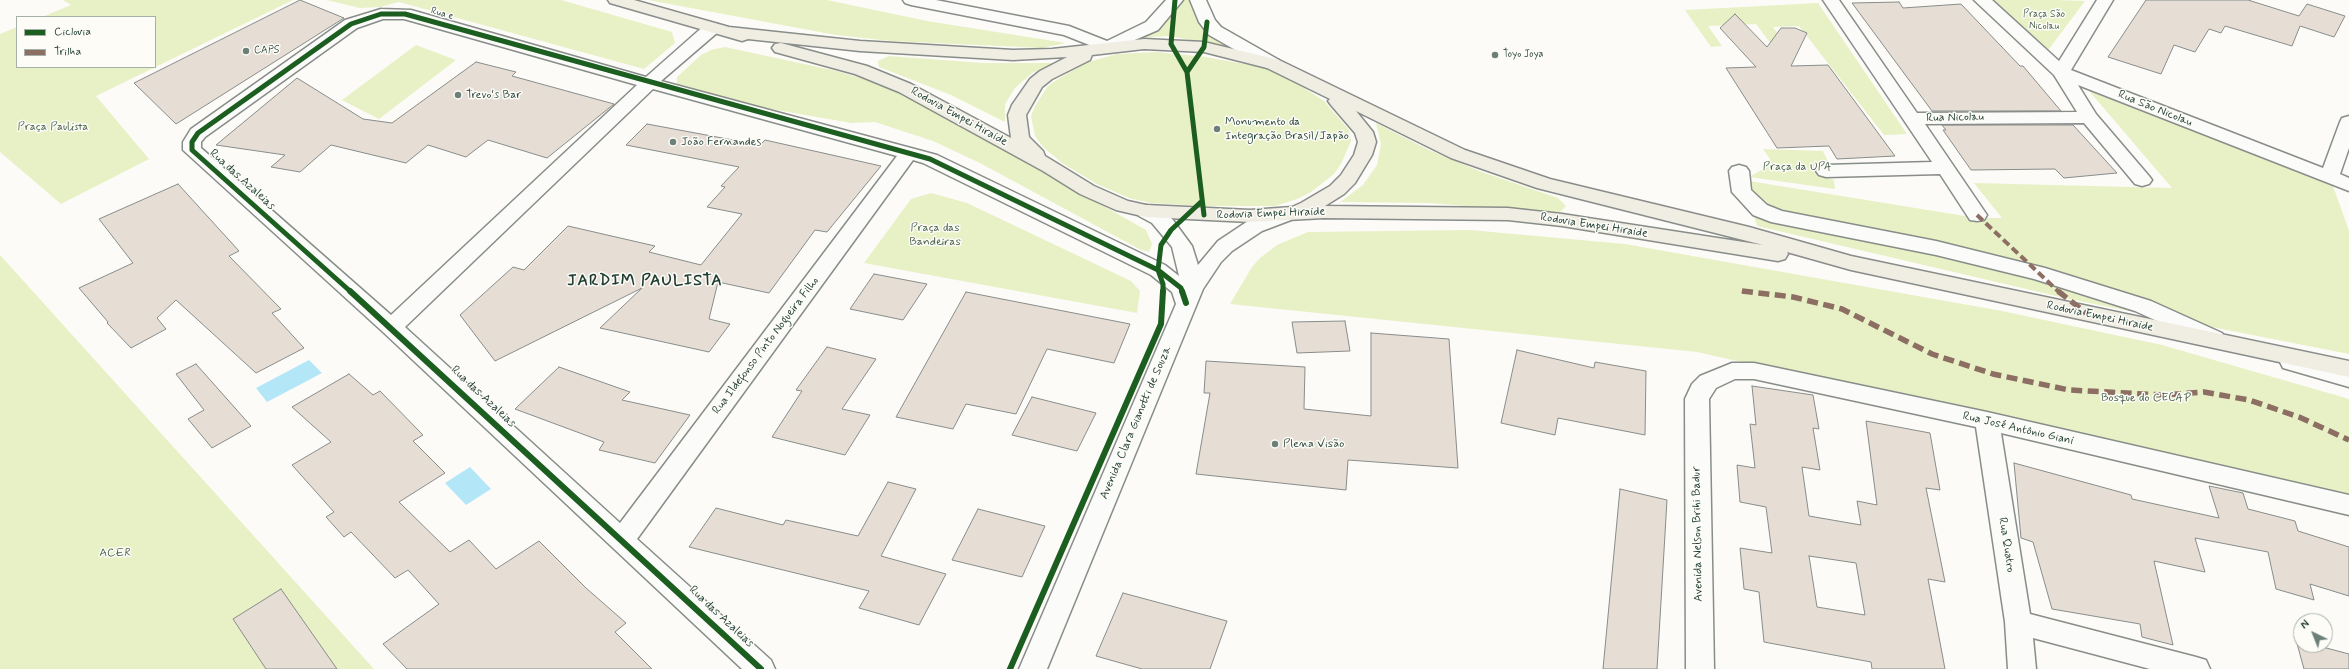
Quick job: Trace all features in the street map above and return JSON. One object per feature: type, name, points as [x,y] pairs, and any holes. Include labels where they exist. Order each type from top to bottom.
[{"type":"main road","name":"Rodovia Empei Hiraide","points":[[616,0],[861,70],[888,80],[1050,167],[1106,200],[1146,212],[1204,215],[1284,215],[1324,212],[1534,216],[1732,248],[1851,263]]},
{"type":"main road","name":"Rodovia Empei Hiraide","points":[[720,30],[860,46],[1013,55],[1052,54],[1144,44],[1204,47],[1273,64],[1305,78],[1458,154],[1507,173],[1568,191],[1749,234],[1851,263],[2349,369]]},
{"type":"main road","points":[[1050,167],[1029,150],[1020,138],[1017,115],[1021,104],[1036,83],[1046,75],[1078,58],[1107,47]]},
{"type":"main road","points":[[1284,215],[1308,207],[1337,190],[1356,168],[1366,142],[1364,132],[1347,110],[1305,78]]},
{"type":"street","points":[[911,0],[1069,31],[1107,47],[1152,26],[1175,0]]},
{"type":"street","points":[[1198,0],[1207,22],[1215,30],[1226,39],[1273,64]]},
{"type":"street","name":"Rua Nicolau","points":[[1831,0],[1912,119],[2089,117]]},
{"type":"street","name":"Rua São Nicolau","points":[[1982,0],[2061,72],[2349,185]]},
{"type":"street","points":[[2106,0],[2061,72],[2089,117],[2142,180]]},
{"type":"street","name":"Rua e","points":[[192,142],[198,133],[341,30],[364,18],[381,14],[405,14],[649,83],[910,152],[952,169],[1158,270],[1190,295]]},
{"type":"street","points":[[391,327],[649,83],[720,30]]},
{"type":"street","points":[[1912,119],[1943,168],[1977,215]]},
{"type":"street","points":[[2329,177],[2349,122]]},
{"type":"street","name":"Rua das Azaleias","points":[[192,142],[192,150],[391,327],[761,669]]},
{"type":"street","name":"Rua Ildefonso Pinto Nogueira Filho","points":[[622,540],[910,152]]},
{"type":"street","points":[[1826,171],[1943,168]]},
{"type":"street","points":[[1739,171],[1739,180],[1742,192],[1760,210],[1778,217],[1936,248],[2038,273],[2143,306],[2220,342],[2349,379]]},
{"type":"street","points":[[1146,212],[1159,218],[1182,246],[1190,295]]},
{"type":"street","name":"Avenida Clara Gianotti de Souza","points":[[1033,669],[1190,295],[1214,257],[1225,246],[1255,226],[1284,215]]},
{"type":"street","name":"Rua José Antônio Giani","points":[[1696,399],[1700,390],[1719,375],[1732,371],[1754,371],[1987,421],[2349,505]]},
{"type":"street","name":"Avenida Nelson Brihi Badur","points":[[1696,399],[1700,669]]},
{"type":"street","name":"Rua Quatro","points":[[1987,421],[2018,622],[2022,669]]},
{"type":"street","points":[[2018,622],[2196,669]]},
{"type":"green space","name":"Praça Paulista","points":[[63,0],[293,0],[156,67],[156,16],[44,16],[71,5]]},
{"type":"green space","points":[[327,0],[561,0],[672,32],[675,43],[644,69],[399,2],[380,7],[360,8]]},
{"type":"green space","points":[[648,0],[827,0],[927,21],[1066,43],[1042,48],[891,41],[836,35]]},
{"type":"green space","points":[[1178,0],[1193,0],[1237,49],[1169,36],[1134,38]]},
{"type":"green space","name":"Praça São Nicolau","points":[[1994,0],[2057,0],[2085,1],[2046,53]]},
{"type":"green space","points":[[1818,3],[1907,134],[1884,135],[1799,26],[1773,27],[1785,43],[1771,44],[1756,24],[1708,26],[1722,46],[1711,47],[1685,10]]},
{"type":"green space","name":"Praça Paulista","points":[[16,27],[16,68],[153,68],[96,96],[149,159],[61,204],[0,152],[0,34]]},
{"type":"green space","points":[[416,45],[456,60],[379,119],[342,100]]},
{"type":"green space","points":[[725,47],[837,71],[874,82],[910,97],[1146,230],[1152,244],[1149,252],[1139,249],[980,163],[933,141],[875,122],[851,123],[686,94],[677,87],[677,77],[701,55],[711,50]]},
{"type":"green space","points":[[1156,52],[1206,57],[1266,68],[1295,82],[1324,101],[1349,130],[1351,141],[1341,164],[1334,174],[1311,192],[1297,199],[1275,206],[1203,206],[1150,203],[1129,198],[1097,184],[1062,163],[1043,147],[1035,136],[1031,116],[1035,106],[1048,86],[1088,62],[1117,54]]},
{"type":"green space","points":[[889,56],[983,63],[1055,63],[1032,73],[1015,88],[1005,104],[1005,122],[951,95],[879,67],[878,61]]},
{"type":"green space","points":[[2084,85],[2333,186],[2349,231],[2349,354],[2069,299],[1757,226],[1743,180],[1977,218],[2002,218],[1974,183],[2172,188]]},
{"type":"green space","points":[[1376,123],[1427,149],[1479,171],[1558,198],[1566,206],[1560,212],[1550,213],[1429,203],[1340,202],[1363,185],[1377,165],[1381,144]]},
{"type":"green space","name":"Praça da UPA","points":[[1763,149],[1823,151],[1830,166],[1818,166],[1814,172],[1820,176],[1834,180],[1835,189],[1749,177],[1765,168],[1770,162],[1770,159]]},
{"type":"green space","name":"Praça das Bandeiras","points":[[931,193],[967,203],[1131,281],[1140,291],[1137,313],[864,263],[911,199]]},
{"type":"green space","name":"Bosque do CECAP","points":[[1470,230],[1625,244],[2002,311],[2162,345],[2349,399],[2349,500],[1697,352],[1230,304],[1252,267],[1260,258],[1277,245],[1308,232]]},
{"type":"green space","name":"ACER","points":[[0,255],[374,669],[0,669]]},
{"type":"water","points":[[309,360],[322,373],[267,402],[256,388]]},
{"type":"water","points":[[470,467],[491,489],[466,505],[445,483]]},
{"type":"building","name":"CAPS","points":[[300,0],[344,18],[176,124],[134,83]]},
{"type":"building","points":[[2146,0],[2248,0],[2299,16],[2307,4],[2345,16],[2334,37],[2300,26],[2292,46],[2225,26],[2221,33],[2209,29],[2195,52],[2174,45],[2161,74],[2108,57]]},
{"type":"building","points":[[1899,2],[1903,8],[1961,4],[2020,66],[2023,66],[2061,111],[1932,111],[1852,3]]},
{"type":"building","points":[[1735,14],[1767,47],[1781,28],[1795,28],[1807,33],[1791,66],[1828,65],[1895,156],[1837,159],[1829,146],[1777,148],[1726,68],[1756,67],[1720,28]]},
{"type":"building","points":[[476,62],[516,72],[512,76],[614,104],[547,158],[488,140],[466,157],[428,145],[406,163],[331,145],[300,172],[271,167],[285,155],[216,145],[297,78],[363,119],[392,123]]},
{"type":"building","points":[[647,124],[760,145],[765,140],[881,166],[827,232],[815,230],[769,293],[718,282],[709,319],[730,324],[709,352],[600,328],[642,288],[495,361],[460,315],[513,267],[524,270],[568,226],[655,246],[649,252],[701,265],[742,214],[707,207],[725,187],[721,186],[739,167],[626,145]]},
{"type":"building","points":[[1942,125],[2073,125],[2117,173],[2064,178],[2055,169],[1971,170],[1943,130],[1946,130]]},
{"type":"building","points":[[178,184],[239,251],[229,256],[281,309],[272,313],[304,348],[256,373],[176,300],[157,318],[166,329],[131,348],[107,323],[108,322],[79,288],[133,263],[99,219]]},
{"type":"building","points":[[874,274],[927,284],[903,320],[850,309]]},
{"type":"building","points":[[966,292],[1130,324],[1114,363],[1047,349],[1016,414],[966,404],[953,429],[896,417]]},
{"type":"building","points":[[1345,321],[1350,351],[1297,353],[1292,322]]},
{"type":"building","points":[[1371,333],[1449,339],[1458,468],[1348,460],[1346,490],[1196,474],[1210,393],[1204,393],[1206,361],[1305,367],[1304,409],[1371,416]]},
{"type":"building","points":[[827,347],[876,359],[842,409],[870,415],[845,455],[772,437],[802,391],[796,390]]},
{"type":"building","points":[[1517,350],[1594,368],[1595,362],[1646,371],[1645,435],[1558,418],[1555,435],[1501,423]]},
{"type":"building","points":[[196,364],[251,426],[212,448],[188,419],[204,410],[176,374]]},
{"type":"building","points":[[559,367],[630,392],[622,400],[690,415],[655,463],[599,450],[604,442],[515,409]]},
{"type":"building","points":[[349,374],[373,395],[380,391],[423,435],[413,441],[445,473],[399,502],[450,552],[469,540],[496,569],[539,541],[586,588],[626,623],[615,632],[652,669],[407,669],[383,644],[439,604],[408,570],[395,578],[351,532],[344,537],[326,517],[334,512],[292,465],[331,442],[292,407]]},
{"type":"building","points":[[1752,386],[1813,395],[1819,429],[1813,428],[1820,470],[1802,467],[1809,516],[1861,525],[1857,501],[1877,505],[1866,421],[1930,433],[1940,490],[1926,488],[1945,582],[1928,579],[1945,669],[1872,669],[1871,662],[1764,642],[1759,592],[1744,589],[1740,548],[1772,553],[1766,507],[1740,502],[1737,465],[1755,468],[1750,424],[1756,425]],"holes":[[[1809,556],[1856,563],[1865,615],[1817,607]]]},
{"type":"building","points":[[1032,397],[1096,413],[1077,451],[1012,435]]},
{"type":"building","points":[[2014,463],[2131,495],[2132,499],[2219,518],[2209,486],[2243,493],[2248,509],[2295,521],[2298,531],[2349,547],[2349,596],[2310,584],[2314,600],[2276,589],[2268,552],[2195,538],[2205,572],[2154,561],[2173,645],[2142,637],[2140,624],[2052,609],[2033,542],[2021,538]]},
{"type":"building","points":[[888,482],[916,489],[881,556],[946,574],[919,625],[859,608],[869,591],[689,547],[716,508],[783,525],[786,520],[858,536]]},
{"type":"building","points":[[1620,489],[1667,500],[1657,669],[1603,669]]},
{"type":"building","points":[[978,509],[1045,526],[1022,577],[952,560]]},
{"type":"building","points":[[281,589],[337,669],[266,669],[233,619]]},
{"type":"building","points":[[1123,593],[1227,621],[1210,669],[1142,669],[1096,656]]},
{"type":"building","points":[[2333,650],[2349,654],[2349,669],[2304,669],[2300,653],[2333,653]]},
{"type":"marked path","points":[[1977,215],[2061,293],[2086,313]]},
{"type":"marked path","points":[[1742,291],[1793,297],[1842,309],[1879,326],[1932,354],[1993,374],[2069,390],[2163,395],[2204,392],[2249,400],[2299,417],[2349,440]]},
{"type":"cycle path","points":[[1175,0],[1171,44],[1187,72],[1204,215]]},
{"type":"cycle path","points":[[761,669],[391,327],[192,150],[192,142],[198,133],[351,24],[381,14],[405,14],[649,83],[930,159],[1158,270],[1181,288],[1186,303]]},
{"type":"cycle path","points":[[1187,72],[1204,47],[1207,22]]},
{"type":"cycle path","points":[[1010,669],[1161,324],[1163,284],[1158,270],[1161,245],[1171,230],[1202,201]]},
{"type":"place","name":"CAPS","points":[[246,51]]},
{"type":"place","name":"Toyo Joya","points":[[1495,55]]},
{"type":"place","name":"Trevo's Bar","points":[[458,95]]},
{"type":"place","name":"Monumento da Integração Brasil/Japão","points":[[1217,129]]},
{"type":"place","name":"João Fernandes","points":[[673,142]]},
{"type":"place","name":"Plena Visão","points":[[1275,444]]},
{"type":"district","name":"JARDIM PAULISTA","points":[[645,282]]}]
